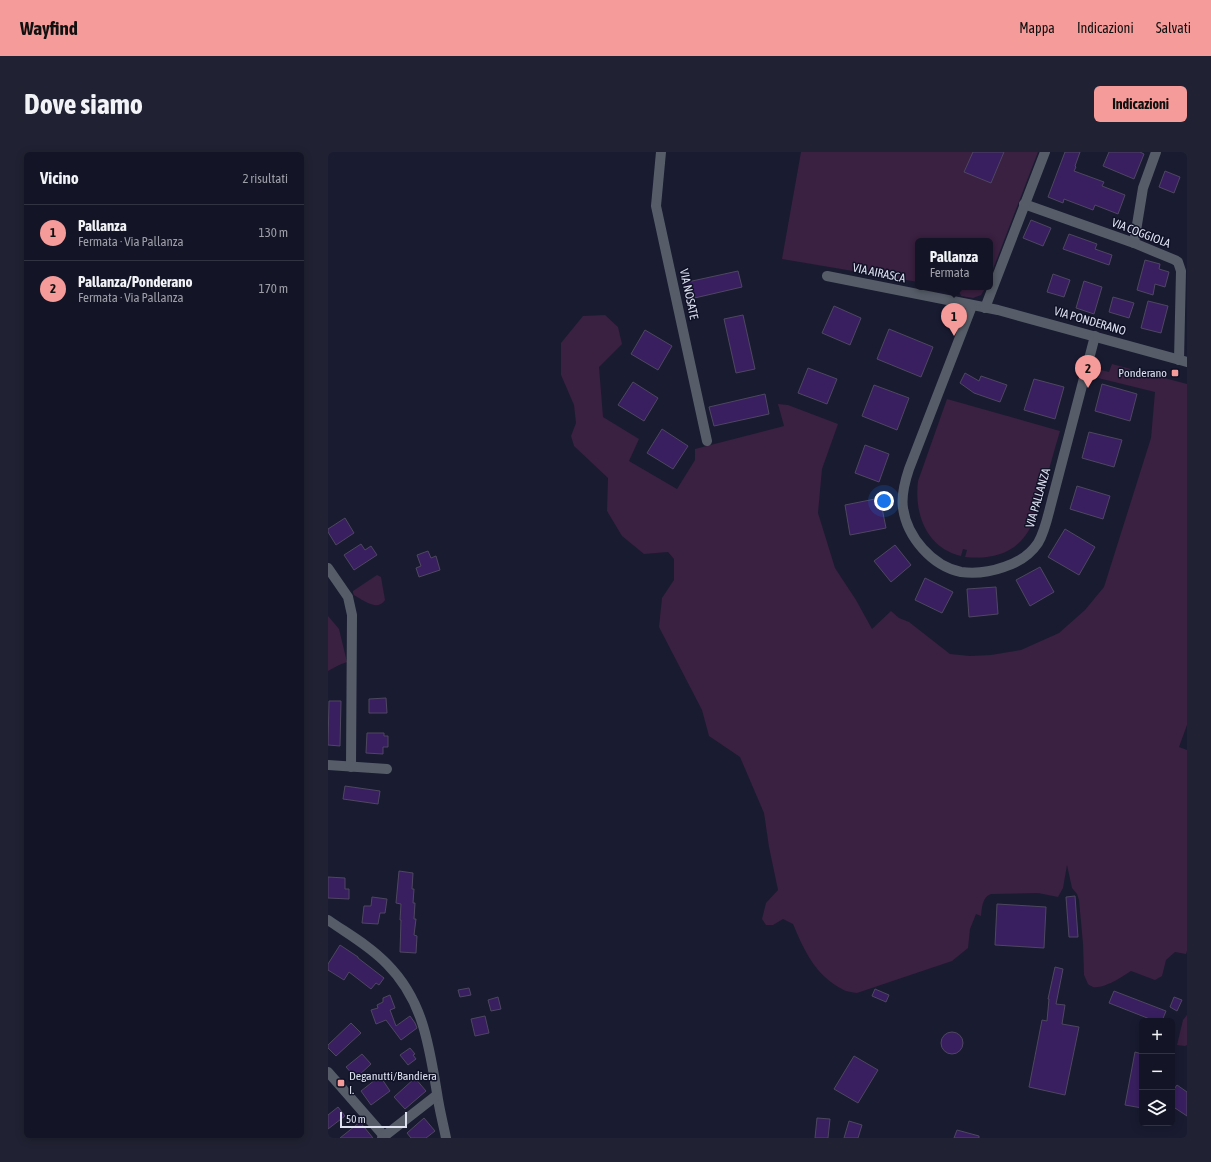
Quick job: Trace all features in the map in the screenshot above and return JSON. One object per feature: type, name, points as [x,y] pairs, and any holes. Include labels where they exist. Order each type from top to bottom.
[{"type":"street","name":"VIA NOSATE","points":[[661,152],[656,206],[707,441]]},
{"type":"street","points":[[993,287],[1045,152]]},
{"type":"street","points":[[1134,243],[1143,188],[1156,152]]},
{"type":"street","name":"VIA COGGIOLA","points":[[1024,204],[1134,243],[1175,260],[1181,271],[1183,361]]},
{"type":"street","name":"VIA AIRASCA","points":[[827,276],[972,306]]},
{"type":"street","points":[[985,308],[992,290]]},
{"type":"street","name":"VIA PONDERANO","points":[[972,306],[1006,312],[1183,361]]},
{"type":"street","name":"VIA PALLANZA","points":[[972,306],[909,469],[903,492],[903,507],[905,516],[918,543],[934,559],[955,570],[972,573],[999,569],[1022,559],[1037,544],[1042,534],[1050,508],[1095,336]]},
{"type":"street","points":[[328,568],[348,598],[352,615],[351,767]]},
{"type":"street","points":[[328,765],[387,769]]},
{"type":"street","points":[[328,920],[379,956],[393,970],[408,991],[420,1014],[426,1033],[446,1138]]},
{"type":"street","points":[[328,1072],[383,1137],[437,1095]]},
{"type":"shaded area","points":[[801,152],[1038,152],[993,269],[993,238],[915,238],[915,281],[782,259]]},
{"type":"shaded area","points":[[958,290],[984,290],[981,295],[973,298],[961,296]]},
{"type":"shaded area","points":[[605,315],[618,327],[622,344],[599,367],[603,417],[639,439],[629,461],[677,489],[695,460],[695,449],[784,426],[778,404],[788,405],[838,424],[822,469],[818,513],[835,568],[856,600],[872,629],[891,611],[899,618],[909,622],[950,654],[970,656],[991,655],[1021,650],[1059,633],[1085,610],[1104,587],[1151,438],[1155,392],[1098,378],[1101,370],[1109,372],[1112,364],[1187,384],[1187,725],[1179,747],[1187,750],[1187,951],[1186,954],[1175,952],[1166,960],[1162,976],[1155,980],[1131,971],[1113,982],[1102,986],[1093,987],[1088,984],[1084,975],[1079,900],[1077,894],[1072,888],[1067,865],[1063,888],[1058,897],[1038,893],[988,895],[982,906],[981,916],[976,914],[970,929],[968,948],[952,961],[857,993],[844,990],[824,977],[806,952],[793,924],[783,919],[773,925],[766,925],[762,919],[766,903],[778,890],[764,813],[740,757],[709,736],[702,710],[659,627],[662,598],[674,580],[674,559],[668,552],[644,554],[622,536],[607,511],[608,478],[574,446],[571,436],[576,423],[574,405],[561,375],[561,343],[583,316]]},
{"type":"shaded area","points":[[947,399],[1060,431],[1038,510],[1033,522],[1021,541],[1006,552],[976,558],[965,557],[967,550],[963,549],[961,556],[949,552],[939,545],[925,528],[918,505],[918,481]]},
{"type":"shaded area","points":[[377,575],[381,577],[385,600],[382,603],[378,605],[370,604],[354,595],[353,591]]},
{"type":"shaded area","points":[[328,616],[339,629],[347,662],[328,671]]},
{"type":"shaded area","points":[[1187,1015],[1187,1045],[1177,1045],[1183,1020]]},
{"type":"building","points":[[973,152],[1004,152],[991,183],[964,172]]},
{"type":"building","points":[[1065,152],[1080,152],[1074,171],[1104,182],[1102,186],[1125,195],[1118,214],[1095,205],[1093,210],[1064,199],[1063,203],[1048,197]]},
{"type":"building","points":[[1109,152],[1140,152],[1144,154],[1134,179],[1103,166]]},
{"type":"building","points":[[1165,171],[1180,177],[1174,193],[1159,187]]},
{"type":"building","points":[[1031,220],[1051,228],[1043,246],[1023,238]]},
{"type":"building","points":[[1069,234],[1097,244],[1095,249],[1112,255],[1109,265],[1063,249]]},
{"type":"building","points":[[1145,260],[1160,264],[1159,269],[1169,272],[1165,287],[1155,284],[1153,295],[1137,290]]},
{"type":"building","points":[[738,271],[742,287],[686,300],[683,283]]},
{"type":"building","points":[[1053,274],[1070,280],[1064,297],[1047,292]]},
{"type":"building","points":[[1084,281],[1102,287],[1094,314],[1076,308]]},
{"type":"building","points":[[1113,297],[1134,303],[1129,318],[1109,312]]},
{"type":"building","points":[[1148,301],[1168,306],[1161,333],[1141,328]]},
{"type":"building","points":[[834,306],[861,318],[850,345],[822,333]]},
{"type":"building","points":[[743,315],[755,369],[736,373],[724,319]]},
{"type":"building","points":[[889,329],[933,347],[921,377],[877,359]]},
{"type":"building","points":[[645,330],[672,346],[658,370],[631,354]]},
{"type":"building","points":[[808,368],[837,379],[827,404],[798,393]]},
{"type":"building","points":[[965,373],[979,381],[981,376],[1007,385],[1000,402],[974,393],[960,383]]},
{"type":"building","points":[[1034,379],[1064,387],[1055,419],[1024,410]]},
{"type":"building","points":[[633,382],[658,398],[644,421],[618,405]]},
{"type":"building","points":[[1102,384],[1137,394],[1130,421],[1095,411]]},
{"type":"building","points":[[874,385],[909,398],[897,430],[862,416]]},
{"type":"building","points":[[765,394],[769,414],[714,426],[709,407]]},
{"type":"building","points":[[662,429],[688,446],[673,469],[647,453]]},
{"type":"building","points":[[1089,432],[1122,440],[1114,467],[1082,458]]},
{"type":"building","points":[[865,445],[889,454],[879,482],[855,473]]},
{"type":"building","points":[[1077,486],[1110,496],[1103,519],[1070,509]]},
{"type":"building","points":[[880,498],[886,528],[850,535],[845,505]]},
{"type":"building","points":[[345,518],[354,533],[336,545],[328,532],[328,529]]},
{"type":"building","points":[[1065,529],[1095,547],[1079,575],[1048,557]]},
{"type":"building","points":[[361,544],[365,550],[371,546],[377,555],[354,570],[344,555]]},
{"type":"building","points":[[895,545],[911,565],[891,582],[874,561]]},
{"type":"building","points":[[428,551],[431,558],[436,556],[440,570],[419,577],[416,568],[421,566],[417,555]]},
{"type":"building","points":[[1040,567],[1054,592],[1030,606],[1016,580]]},
{"type":"building","points":[[925,578],[953,592],[942,613],[915,600]]},
{"type":"building","points":[[996,587],[998,614],[969,617],[967,589]]},
{"type":"building","points":[[386,698],[387,713],[369,713],[369,699]]},
{"type":"building","points":[[329,701],[341,701],[340,746],[328,745]]},
{"type":"building","points":[[367,733],[384,733],[384,736],[388,736],[388,747],[383,747],[383,754],[366,753]]},
{"type":"building","points":[[345,786],[380,791],[378,804],[343,799]]},
{"type":"building","points":[[399,871],[413,873],[412,889],[414,889],[413,903],[415,903],[414,919],[416,919],[414,935],[417,936],[416,953],[400,952],[401,904],[396,903]]},
{"type":"building","points":[[328,877],[345,878],[345,889],[349,889],[349,899],[328,898]]},
{"type":"building","points":[[1075,896],[1078,937],[1069,937],[1066,897]]},
{"type":"building","points":[[372,897],[387,899],[385,913],[380,913],[378,924],[362,923],[364,906],[371,906]]},
{"type":"building","points":[[997,904],[1046,907],[1044,948],[995,945]]},
{"type":"building","points":[[340,945],[358,957],[384,978],[379,985],[376,983],[371,989],[349,972],[344,980],[328,970],[328,964]]},
{"type":"building","points":[[1055,967],[1063,969],[1056,1004],[1065,1005],[1062,1024],[1079,1027],[1065,1095],[1029,1087],[1042,1020],[1047,1021],[1048,999]]},
{"type":"building","points":[[469,988],[471,995],[460,997],[458,990]]},
{"type":"building","points":[[875,989],[889,995],[886,1002],[872,996]]},
{"type":"building","points":[[1114,991],[1166,1011],[1163,1018],[1147,1018],[1109,1003]]},
{"type":"building","points":[[390,995],[395,1008],[390,1010],[396,1026],[410,1016],[417,1028],[401,1040],[386,1020],[376,1024],[371,1010],[378,1008],[377,1005],[383,1002],[383,998]]},
{"type":"building","points":[[498,997],[501,1009],[491,1011],[488,1000]]},
{"type":"building","points":[[1174,997],[1182,1000],[1177,1011],[1170,1007]]},
{"type":"building","points":[[485,1016],[489,1033],[475,1036],[471,1019]]},
{"type":"building","points":[[351,1023],[361,1033],[336,1056],[328,1048],[328,1045]]},
{"type":"building","points":[[952,1032],[960,1035],[963,1043],[960,1051],[952,1054],[944,1051],[941,1043],[944,1035]]},
{"type":"building","points":[[410,1048],[415,1054],[413,1055],[416,1059],[408,1065],[400,1055]]},
{"type":"building","points":[[1135,1052],[1139,1053],[1139,1107],[1125,1105]]},
{"type":"building","points":[[362,1054],[371,1064],[356,1078],[346,1067]]},
{"type":"building","points":[[854,1056],[878,1070],[858,1103],[834,1089]]},
{"type":"building","points":[[380,1076],[390,1091],[371,1105],[361,1091]]},
{"type":"building","points":[[415,1078],[426,1091],[405,1109],[394,1097]]},
{"type":"building","points":[[1177,1085],[1187,1092],[1187,1116],[1175,1108],[1175,1088]]},
{"type":"building","points":[[338,1107],[345,1116],[328,1129],[328,1115]]},
{"type":"building","points":[[424,1118],[435,1131],[426,1138],[411,1138],[407,1133]]},
{"type":"building","points":[[817,1118],[830,1119],[828,1138],[815,1138]]},
{"type":"building","points":[[849,1121],[862,1125],[858,1138],[844,1138]]},
{"type":"building","points":[[360,1122],[373,1138],[340,1138]]},
{"type":"building","points":[[957,1130],[979,1136],[979,1138],[954,1138]]},
{"type":"place","name":"Pallanza","points":[[954,336]]},
{"type":"place","name":"Ponderano","points":[[1175,373]]},
{"type":"place","name":"Pallanza/Ponderano","points":[[1088,388]]},
{"type":"place","name":"Deganutti/Bandiera I.","points":[[341,1083]]}]
